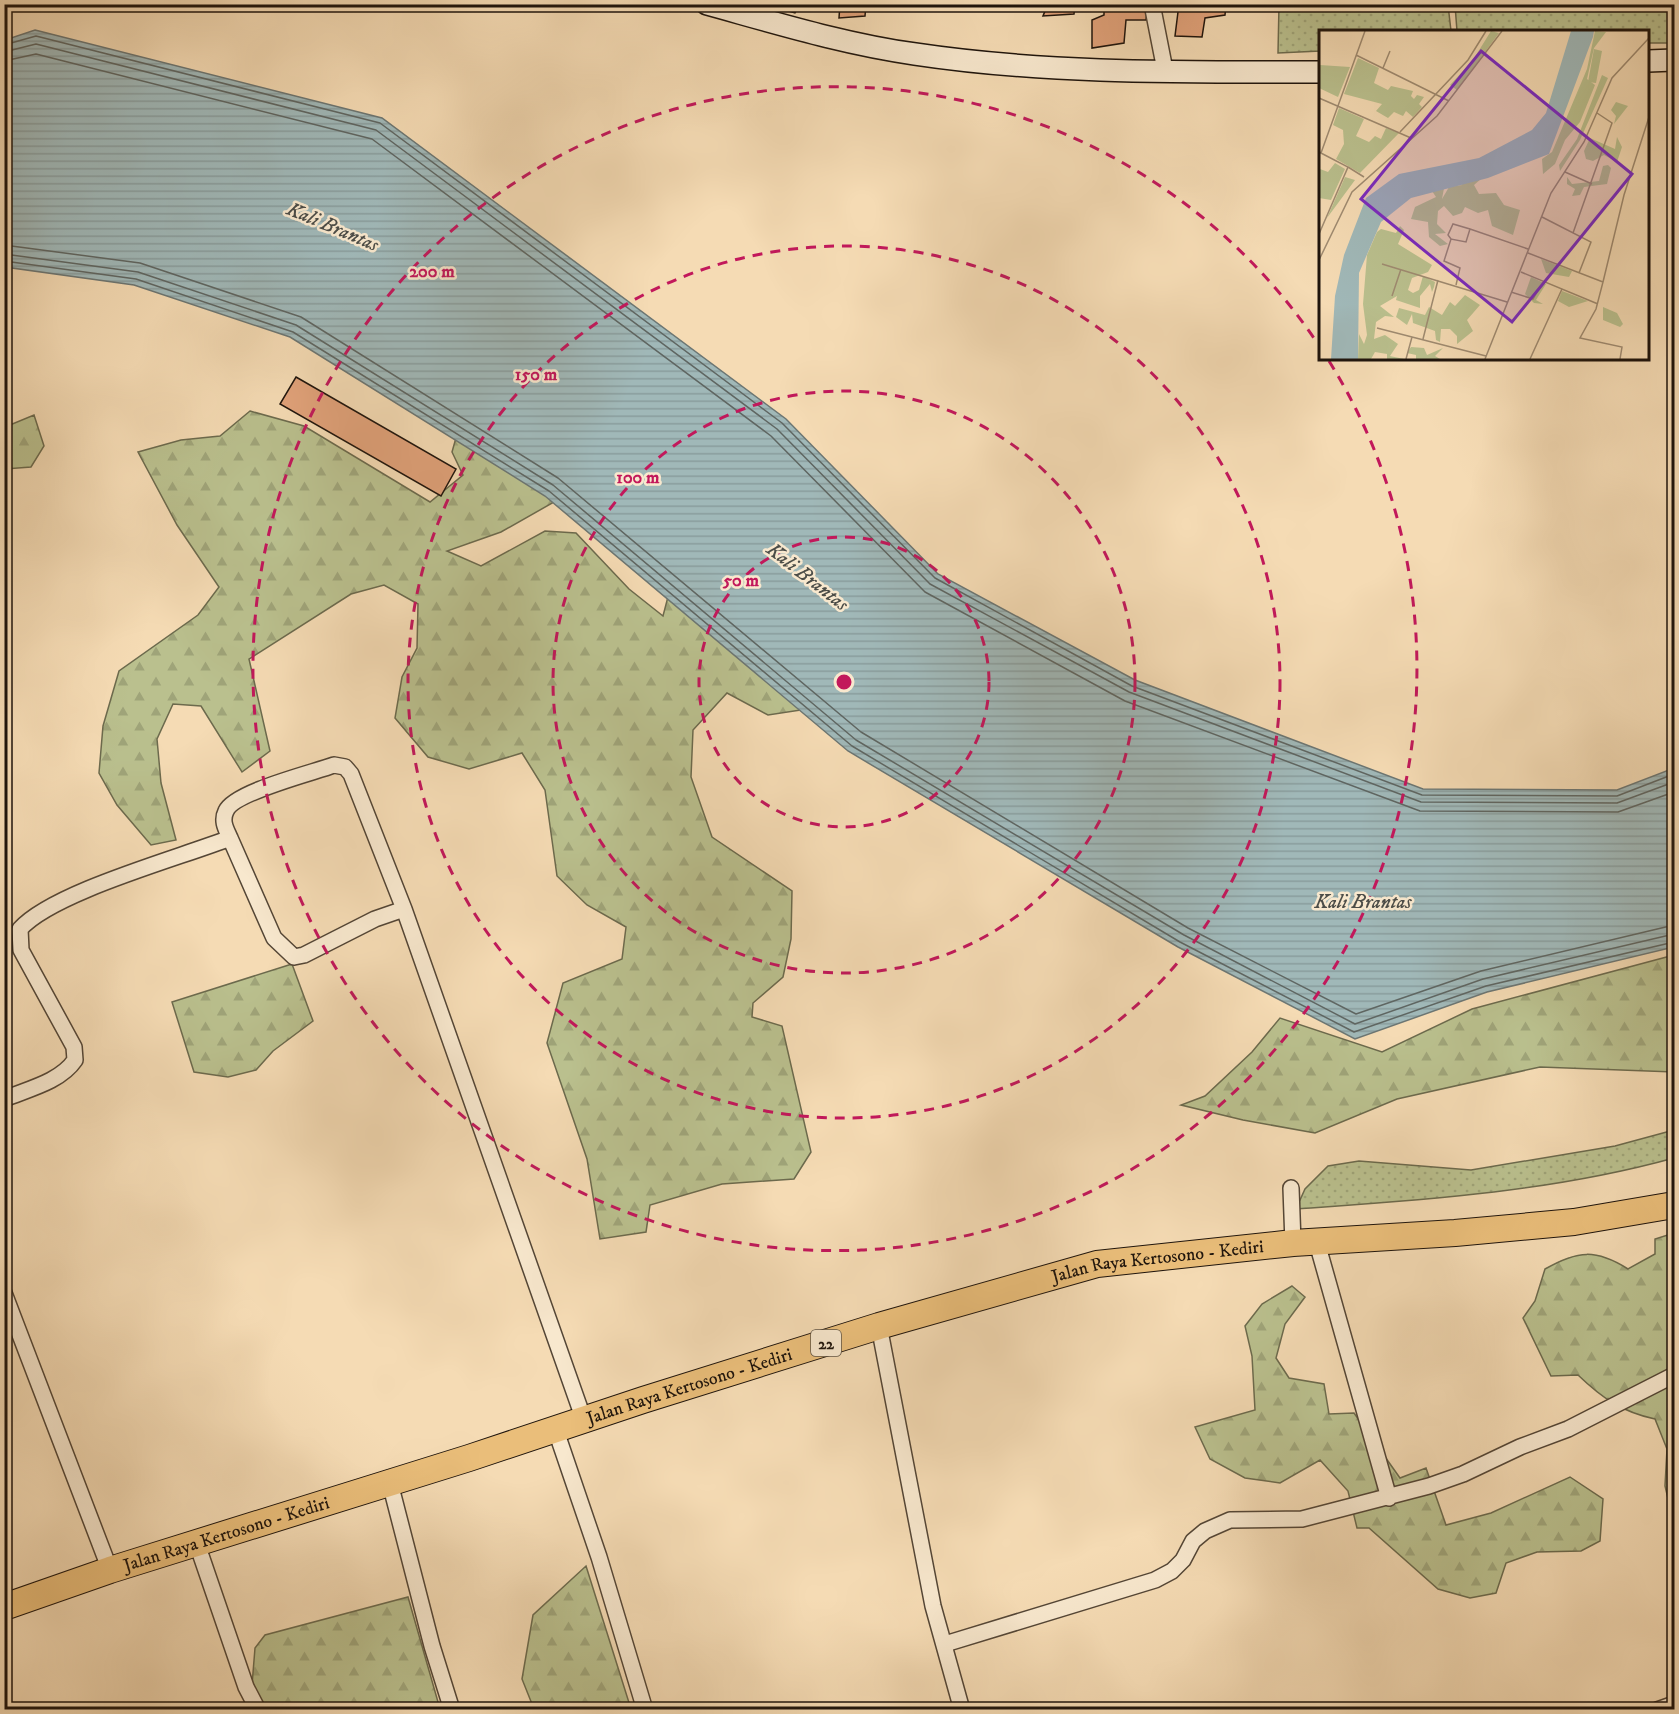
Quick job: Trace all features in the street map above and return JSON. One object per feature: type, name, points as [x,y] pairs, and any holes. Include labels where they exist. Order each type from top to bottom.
[{"type":"highway","name":"Jalan Raya Kertosono - Kediri","points":[[4,1606],[110,1570],[879,1326],[1097,1264],[1305,1243],[1574,1222],[1674,1205]]},
{"type":"main road","points":[[707,4],[843,41],[915,54],[994,63],[1165,70],[1319,72]]},
{"type":"main road","points":[[1649,61],[1674,60]]},
{"type":"street","points":[[1152,4],[1165,70]]},
{"type":"street","points":[[404,909],[375,919],[304,955],[294,957],[274,938],[223,822],[226,809],[241,797],[334,765],[345,767],[351,774],[404,909],[584,1420]]},
{"type":"street","points":[[4,1098],[45,1083],[70,1068],[75,1060],[74,1047],[21,950],[20,929],[39,912],[230,838]]},
{"type":"street","points":[[1291,1188],[1305,1243],[1389,1498]]},
{"type":"street","points":[[4,1293],[110,1570]]},
{"type":"street","points":[[879,1326],[933,1606],[962,1710]]},
{"type":"street","points":[[945,1644],[1155,1580],[1172,1571],[1183,1560],[1193,1541],[1205,1531],[1230,1520],[1302,1519],[1389,1498],[1463,1474],[1568,1429],[1674,1375]]},
{"type":"street","points":[[555,1428],[645,1710]]},
{"type":"street","points":[[390,1483],[432,1646],[452,1710]]},
{"type":"street","points":[[197,1544],[246,1687],[258,1710]]},
{"type":"street","points":[[1657,1710],[1674,1704]]},
{"type":"green space","points":[[1279,5],[1448,5],[1451,30],[1319,30],[1319,51],[1278,53]]},
{"type":"green space","points":[[1455,5],[1674,5],[1674,43],[1649,43],[1649,30],[1457,30]]},
{"type":"green space","points":[[250,411],[304,426],[430,502],[463,475],[452,452],[463,413],[577,489],[501,532],[447,551],[481,566],[545,531],[576,533],[629,589],[663,616],[676,566],[814,708],[768,715],[727,693],[693,730],[691,777],[712,837],[792,891],[791,939],[783,977],[753,1003],[752,1017],[782,1026],[811,1152],[794,1179],[722,1184],[650,1205],[646,1232],[600,1239],[587,1159],[547,1043],[563,983],[622,959],[626,927],[587,905],[557,876],[545,790],[522,753],[469,769],[428,757],[395,718],[402,677],[417,648],[418,604],[384,585],[351,594],[249,659],[270,751],[242,772],[201,706],[173,704],[157,739],[161,783],[176,840],[151,845],[117,805],[99,773],[103,726],[119,671],[198,615],[219,587],[177,525],[138,452],[181,440],[220,436]]},
{"type":"green space","points":[[34,415],[44,446],[31,467],[5,469],[5,427]]},
{"type":"green space","points":[[1674,955],[1674,1072],[1540,1067],[1397,1099],[1315,1133],[1243,1120],[1181,1105],[1205,1096],[1252,1052],[1280,1018],[1382,1052],[1472,1009]]},
{"type":"green space","points":[[292,964],[313,1021],[273,1051],[256,1070],[228,1077],[194,1072],[172,1002]]},
{"type":"green space","points":[[1674,1130],[1674,1158],[1628,1170],[1486,1193],[1296,1209],[1305,1189],[1328,1166],[1359,1161],[1471,1170],[1615,1146]]},
{"type":"green space","points":[[1674,1233],[1674,1544],[1672,1546],[1670,1507],[1665,1486],[1667,1449],[1655,1419],[1613,1403],[1578,1375],[1551,1376],[1523,1318],[1535,1301],[1545,1269],[1567,1258],[1587,1254],[1617,1262],[1628,1269],[1655,1254],[1655,1239]]},
{"type":"green space","points":[[1292,1286],[1305,1297],[1285,1324],[1276,1358],[1289,1378],[1324,1384],[1329,1414],[1354,1413],[1400,1478],[1426,1468],[1446,1525],[1491,1513],[1570,1477],[1603,1499],[1600,1541],[1581,1551],[1537,1552],[1506,1563],[1496,1593],[1470,1598],[1438,1589],[1369,1528],[1357,1528],[1348,1491],[1320,1460],[1280,1483],[1245,1478],[1210,1459],[1195,1427],[1255,1410],[1252,1356],[1245,1326],[1262,1304]]},
{"type":"green space","points":[[586,1566],[631,1709],[534,1709],[522,1679],[533,1615]]},
{"type":"green space","points":[[408,1597],[440,1709],[250,1710],[255,1648],[265,1635]]},
{"type":"water","name":"Kali Brantas","points":[[35,30],[382,118],[786,419],[938,574],[1135,680],[1423,789],[1617,790],[1674,768],[1674,947],[1487,992],[1355,1039],[1178,947],[848,751],[545,496],[290,337],[134,285],[5,267],[5,40]]},
{"type":"building","points":[[764,4],[801,4],[795,13]]},
{"type":"building","points":[[840,4],[866,4],[865,16],[839,18]]},
{"type":"building","points":[[1048,4],[1075,4],[1074,14],[1043,16]]},
{"type":"building","points":[[1104,4],[1148,4],[1146,20],[1126,20],[1124,43],[1092,48],[1092,20],[1104,15]]},
{"type":"building","points":[[1179,4],[1226,4],[1225,15],[1205,18],[1202,37],[1175,36]]},
{"type":"building","points":[[296,377],[456,469],[441,496],[280,404]]}]
